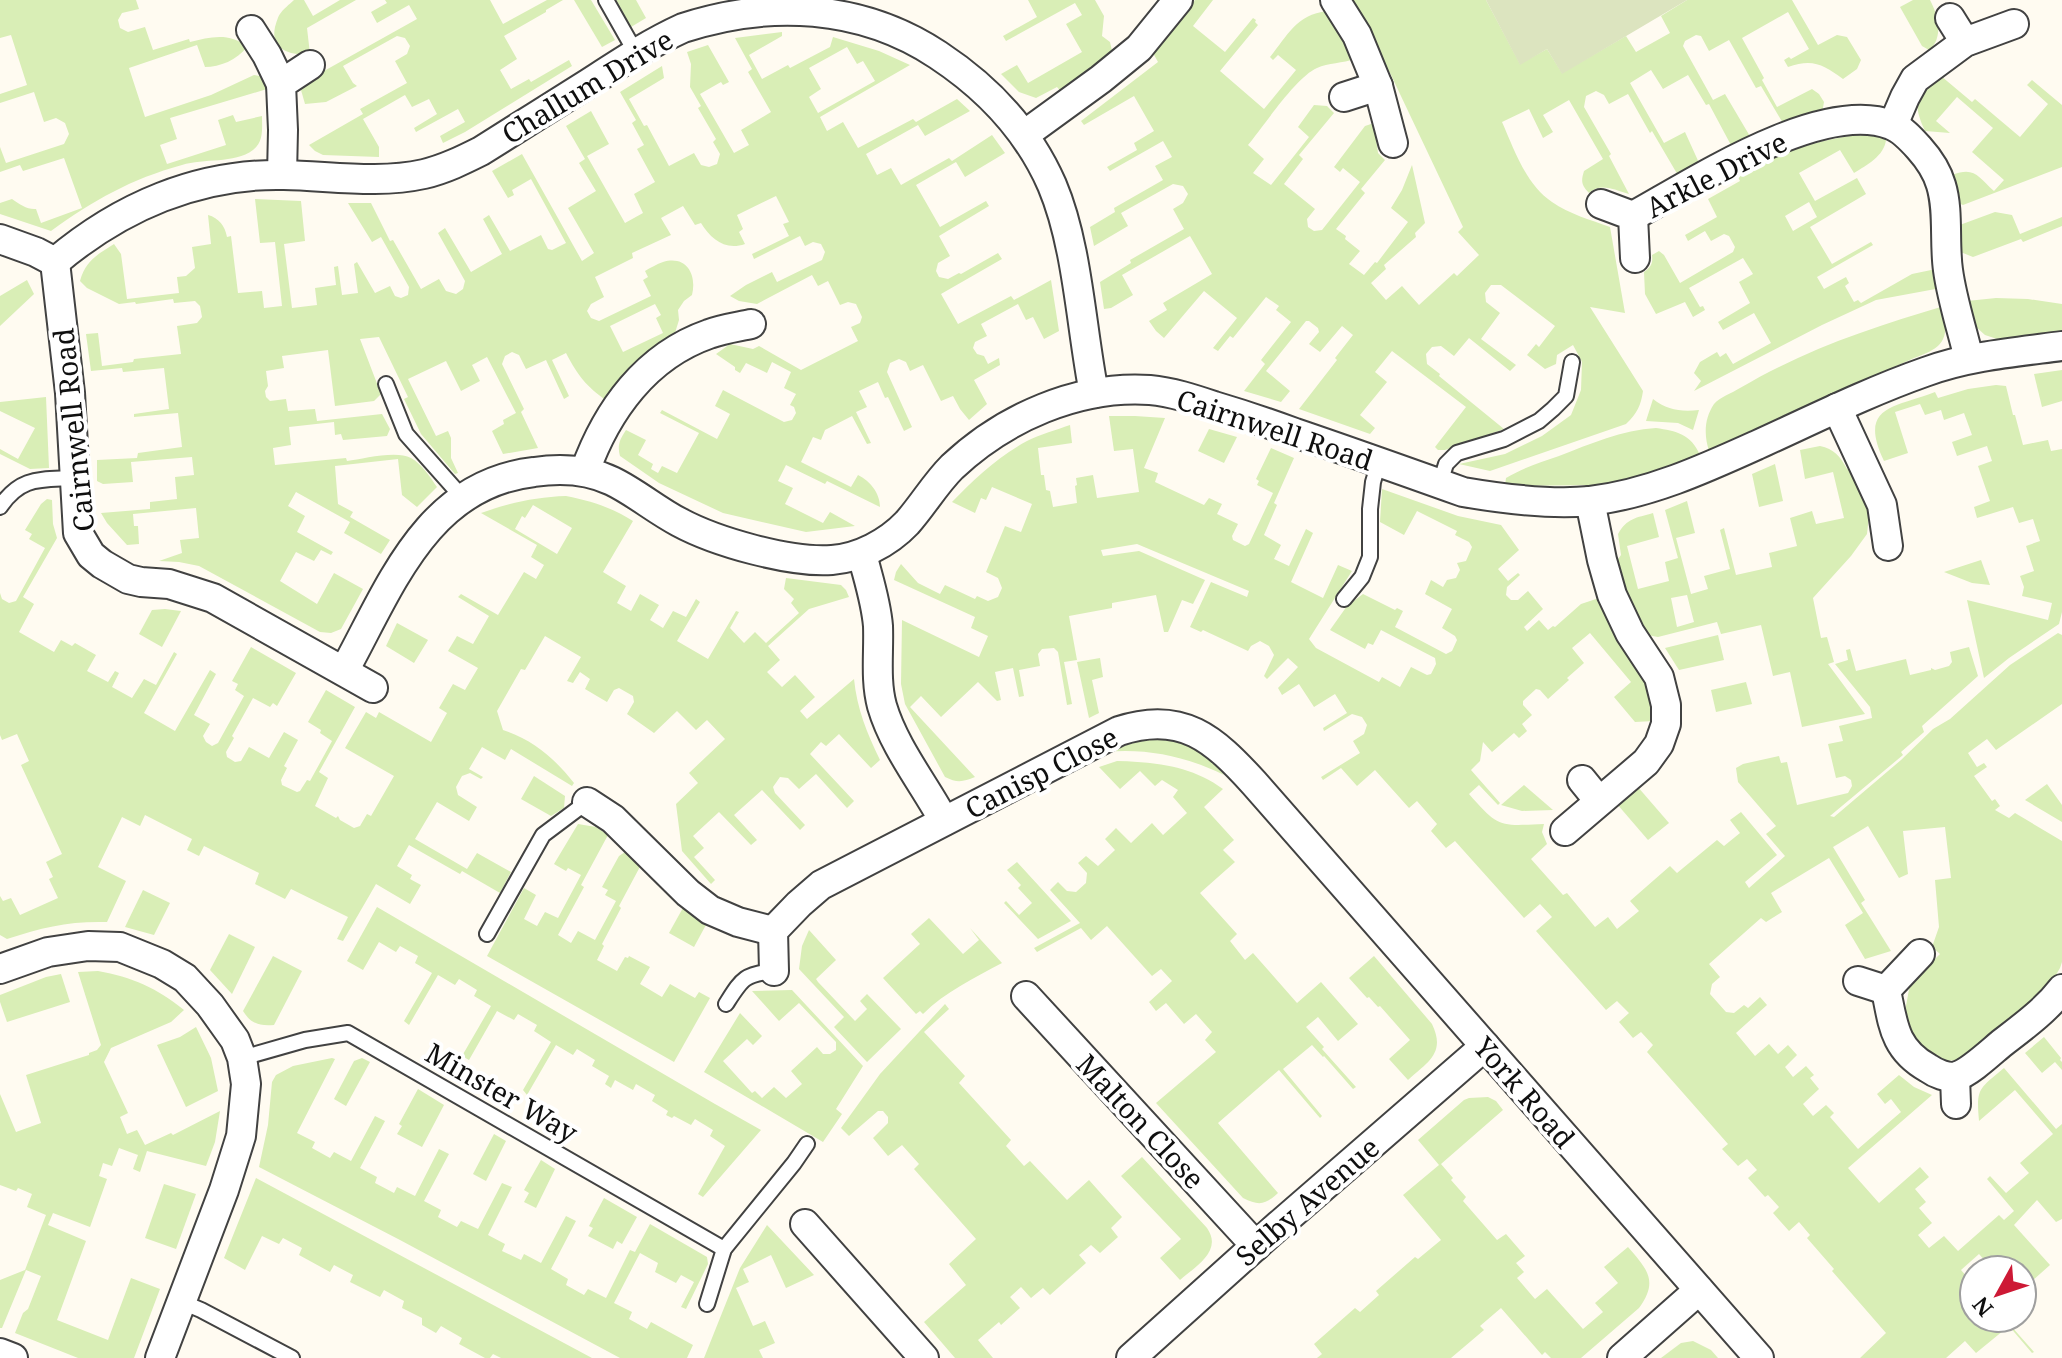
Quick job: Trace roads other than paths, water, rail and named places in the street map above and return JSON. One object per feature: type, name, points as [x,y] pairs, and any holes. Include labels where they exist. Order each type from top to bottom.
[{"type":"street","points":[[1024,135],[1139,48],[1178,0]]},
{"type":"street","points":[[1335,0],[1357,35],[1378,86],[1393,143]]},
{"type":"street","name":"Challum Drive","points":[[55,262],[77,243],[119,216],[169,193],[227,179],[282,175],[386,179],[425,174],[458,163],[669,34],[713,17],[769,7],[795,6],[884,13],[994,99],[1038,157],[1052,184],[1070,248],[1094,393]]},
{"type":"street","points":[[1950,18],[1965,42]]},
{"type":"street","points":[[1969,359],[1948,268],[1941,185],[1934,168],[1922,152],[1893,125],[1915,79],[1965,42],[2014,24]]},
{"type":"street","points":[[251,30],[281,84],[282,175]]},
{"type":"street","points":[[281,84],[310,65]]},
{"type":"street","points":[[1344,97],[1378,86]]},
{"type":"street","name":"Arkle Drive","points":[[1601,204],[1633,216],[1750,152],[1803,131],[1851,120],[1872,120],[1893,125]]},
{"type":"street","name":"Arkle Drive","points":[[1633,216],[1635,258]]},
{"type":"street","points":[[0,239],[55,262]]},
{"type":"street","name":"Cairnwell Road","points":[[55,262],[70,393],[78,533],[91,555],[128,579],[169,584],[213,598],[373,688]]},
{"type":"street","points":[[585,471],[601,434],[635,382],[681,347],[706,323],[751,324]]},
{"type":"street","name":"Cairnwell Road","points":[[344,671],[403,562],[431,526],[462,497],[491,482],[518,474],[585,471],[612,481],[681,523],[716,538],[806,559],[832,560],[862,554],[895,534],[950,469],[979,444],[1013,422],[1062,401],[1094,393],[1151,390],[1258,419],[1463,492],[1498,498],[1590,501],[1664,484],[1926,371],[1969,359],[2062,346]]},
{"type":"street","points":[[1837,408],[1893,501],[1888,546]]},
{"type":"street","points":[[1565,831],[1591,790],[1639,769],[1651,756],[1666,724],[1666,705],[1659,677],[1630,633],[1612,595],[1590,501]]},
{"type":"street","name":"Canisp Close","points":[[862,554],[874,596],[878,686],[882,706],[895,738],[944,821]]},
{"type":"street","name":"Canisp Close","points":[[773,931],[821,885],[1094,743],[1131,727],[1152,723],[1197,732],[1216,744],[1239,766],[1291,825]]},
{"type":"street","points":[[587,802],[629,818],[688,893],[710,910],[738,922],[773,931],[774,971]]},
{"type":"street","name":"York Road","points":[[1291,825],[1759,1358]]},
{"type":"street","points":[[0,969],[48,952],[88,946],[120,947],[162,964],[185,978],[198,990],[235,1040],[242,1058],[246,1084],[241,1136],[224,1190],[160,1358]]},
{"type":"street","points":[[1886,990],[1920,954]]},
{"type":"street","points":[[1858,981],[1886,990]]},
{"type":"street","points":[[1886,990],[1898,1041],[1906,1052],[1956,1090],[2041,1013],[2062,989]]},
{"type":"street","name":"Malton Close","points":[[1026,996],[1256,1246]]},
{"type":"street","name":"Selby Avenue","points":[[1131,1358],[1485,1046]]},
{"type":"street","points":[[805,1224],[924,1358]]},
{"type":"street","points":[[1622,1358],[1699,1290]]},
{"type":"street","points":[[0,1353],[13,1358]]},
{"type":"lane","points":[[606,0],[636,53]]},
{"type":"lane","points":[[1440,483],[1446,464],[1457,453],[1504,439],[1539,421],[1553,409],[1566,396],[1572,362]]},
{"type":"lane","points":[[386,384],[406,434],[462,497]]},
{"type":"lane","points":[[1344,599],[1362,577],[1370,557],[1370,509],[1379,462]]},
{"type":"lane","points":[[0,507],[21,484],[74,478]]},
{"type":"lane","points":[[487,934],[543,835],[587,802]]},
{"type":"lane","points":[[726,1004],[740,981],[756,973],[774,971]]},
{"type":"lane","name":"Minster Way","points":[[242,1058],[305,1040],[348,1033],[724,1249]]},
{"type":"lane","points":[[707,1304],[724,1249],[807,1144]]},
{"type":"lane","points":[[182,1302],[292,1358]]}]
